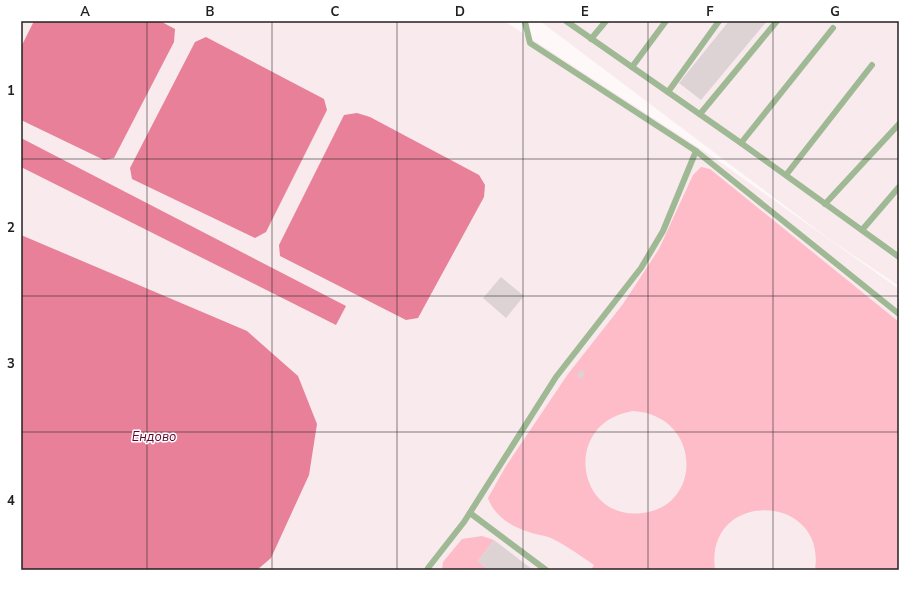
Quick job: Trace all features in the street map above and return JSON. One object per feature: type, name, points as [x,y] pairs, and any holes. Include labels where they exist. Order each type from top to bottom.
[{"type":"lane","points":[[566,21],[741,143],[899,257]]},
{"type":"lane","points":[[591,39],[606,21]]},
{"type":"lane","points":[[632,67],[666,21]]},
{"type":"lane","points":[[668,92],[719,21]]},
{"type":"lane","points":[[700,114],[776,21]]},
{"type":"lane","points":[[525,22],[530,43],[696,151],[899,314]]},
{"type":"lane","points":[[741,143],[833,28]]},
{"type":"lane","points":[[786,175],[872,65]]},
{"type":"lane","points":[[825,204],[899,124]]},
{"type":"lane","points":[[427,569],[470,513],[556,377],[641,268],[662,231],[696,151]]},
{"type":"lane","points":[[862,230],[899,187]]},
{"type":"lane","points":[[470,513],[546,570]]},
{"type":"shaded area","points":[[21,21],[504,21],[710,155],[899,289],[899,570],[21,570]]},
{"type":"shaded area","points":[[540,21],[899,21],[899,286],[829,239]]},
{"type":"shaded area","points":[[701,167],[710,169],[899,322],[899,570],[815,570],[814,544],[803,526],[786,514],[765,510],[745,514],[728,525],[717,544],[715,570],[591,570],[594,565],[574,551],[550,538],[523,530],[510,524],[499,515],[491,504],[488,498],[506,466],[568,374],[623,304],[659,249],[693,175]],"holes":[[[633,411],[655,416],[672,428],[682,443],[686,460],[685,478],[677,494],[663,506],[643,513],[620,512],[603,502],[591,488],[586,470],[587,450],[595,433],[610,419]]]},
{"type":"shaded area","points":[[482,536],[494,540],[478,561],[489,570],[442,570],[443,562],[462,539]]},
{"type":"water","points":[[34,21],[160,21],[175,29],[174,42],[114,158],[104,160],[21,120],[21,47]]},
{"type":"water","points":[[206,37],[324,99],[327,110],[266,232],[255,238],[132,179],[130,168],[195,42]]},
{"type":"water","points":[[357,113],[370,117],[479,175],[485,185],[484,197],[418,318],[406,320],[280,256],[279,245],[344,115]]},
{"type":"water","points":[[21,138],[346,306],[336,325],[21,167]]},
{"type":"water","name":"Ендово","points":[[21,235],[247,331],[298,376],[317,424],[309,475],[271,558],[257,570],[21,570]]},
{"type":"building","points":[[729,21],[767,21],[701,100],[679,83]]},
{"type":"building","points":[[501,277],[524,296],[506,318],[483,298]]},
{"type":"building","points":[[581,370],[585,373],[581,379],[577,375]]},
{"type":"building","points":[[494,540],[533,570],[489,570],[478,561]]}]
